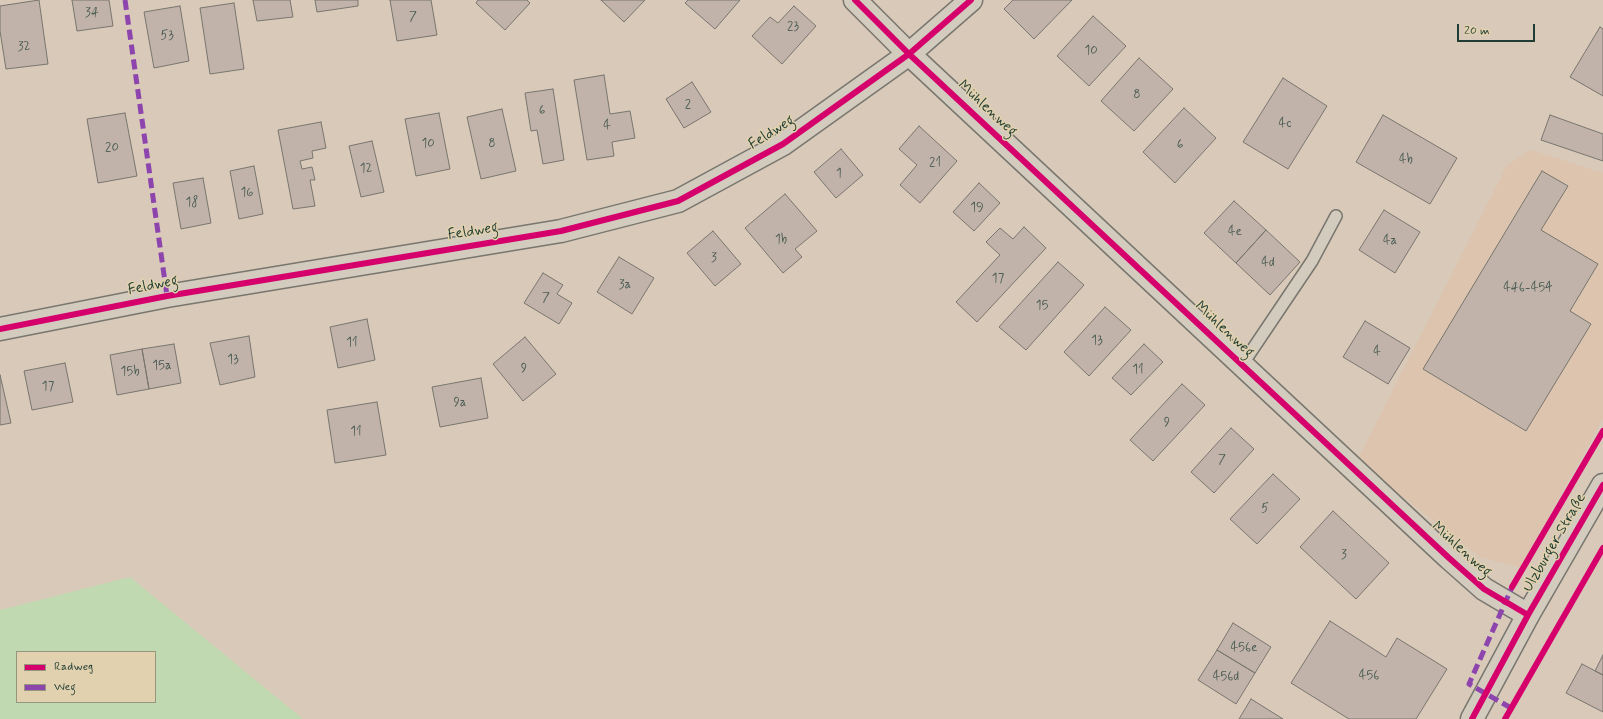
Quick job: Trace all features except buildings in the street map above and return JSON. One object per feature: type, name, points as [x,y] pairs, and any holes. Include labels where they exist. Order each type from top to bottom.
[{"type":"street","name":"Mühlenweg","points":[[855,0],[909,54],[1455,563],[1484,589],[1528,615]]},
{"type":"street","points":[[909,54],[971,0]]},
{"type":"street","name":"Feldweg","points":[[0,329],[168,296],[561,231],[678,201],[783,144],[909,54]]},
{"type":"street","name":"Ulzburger Straße","points":[[1472,719],[1528,615],[1603,485]]},
{"type":"lane","points":[[1242,365],[1312,260],[1336,216]]},
{"type":"shaded area","points":[[1531,150],[1603,173],[1603,418],[1521,567],[1481,558],[1357,461],[1507,165]]},
{"type":"green space","points":[[130,577],[303,719],[0,719],[0,610]]},
{"type":"marked path","points":[[125,0],[167,296]]},
{"type":"marked path","points":[[1511,708],[1469,684],[1513,585]]},
{"type":"cycle path","points":[[855,0],[909,54],[1449,558],[1484,589],[1528,615]]},
{"type":"cycle path","points":[[0,329],[167,296],[561,231],[678,201],[783,144],[909,54],[971,0]]},
{"type":"cycle path","points":[[1512,587],[1603,431]]},
{"type":"cycle path","points":[[1472,719],[1528,615],[1603,485]]},
{"type":"cycle path","points":[[1505,719],[1603,548]]}]
